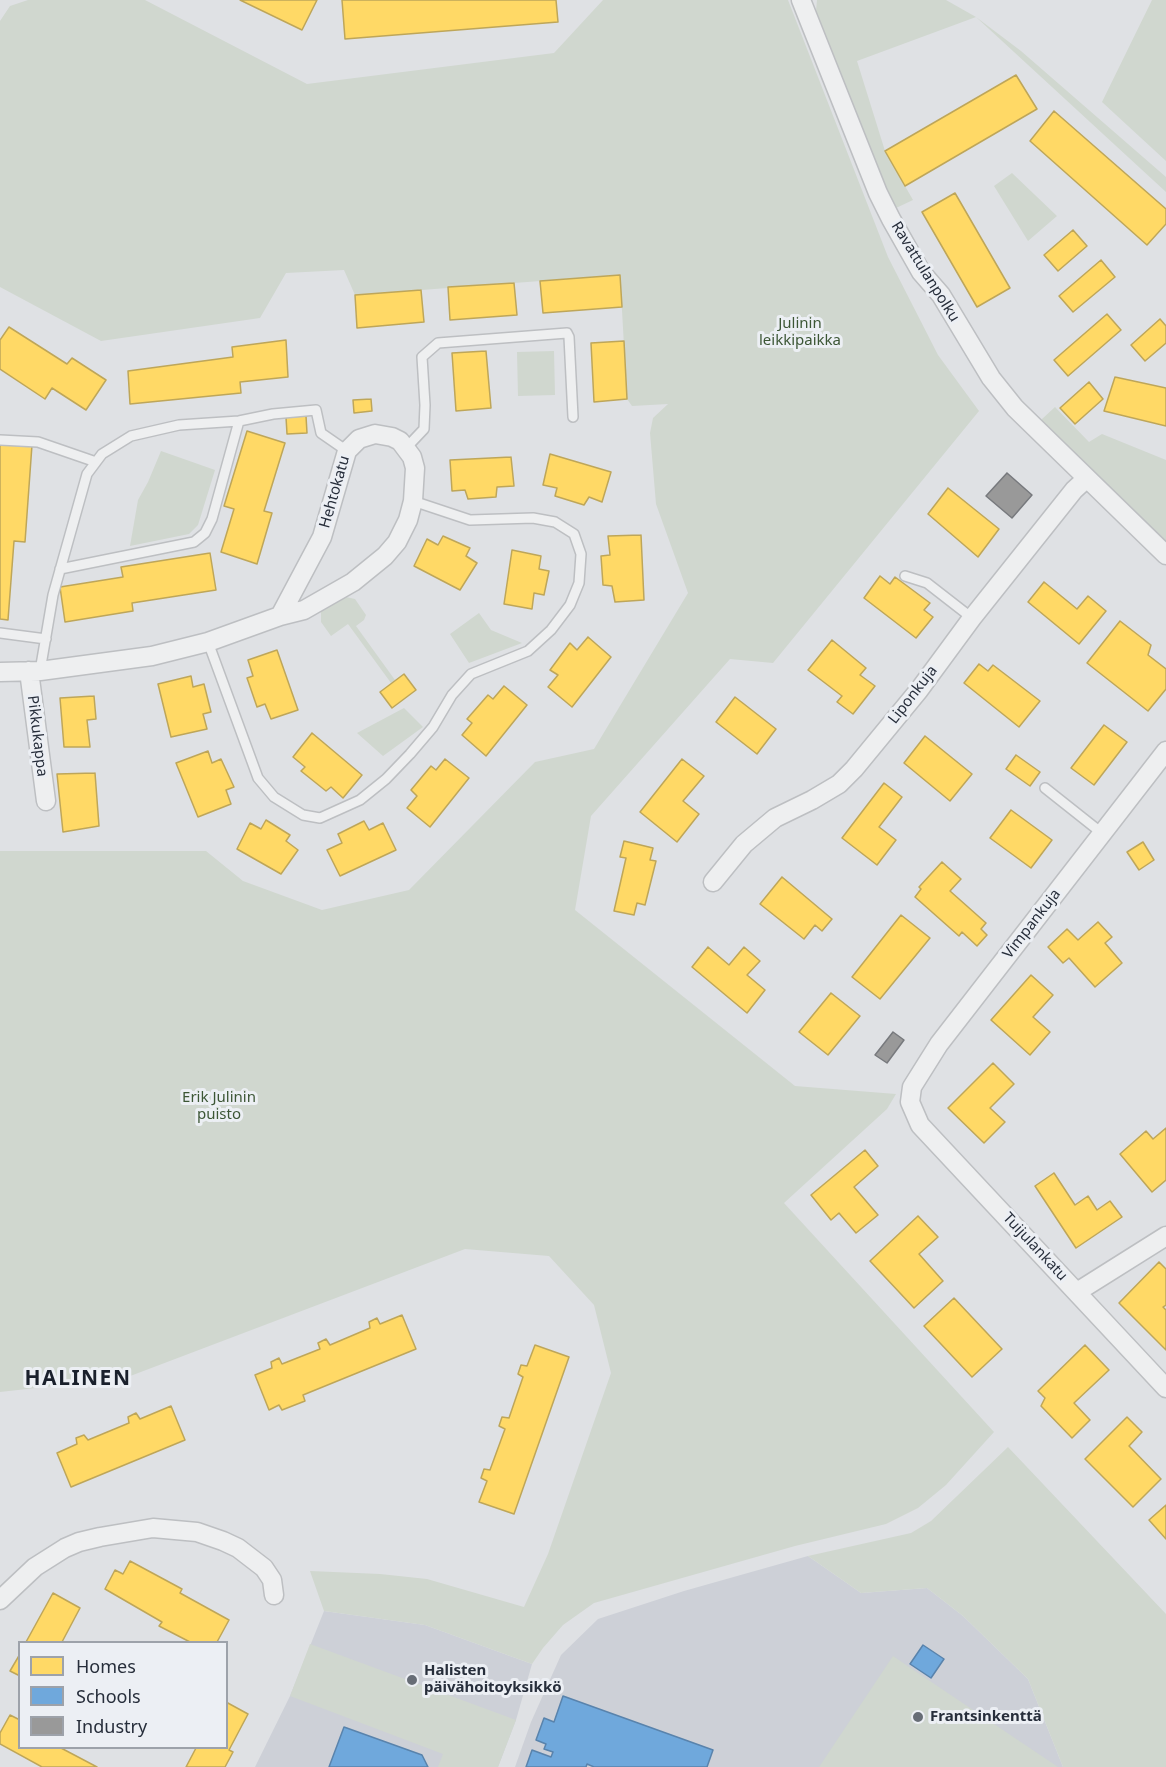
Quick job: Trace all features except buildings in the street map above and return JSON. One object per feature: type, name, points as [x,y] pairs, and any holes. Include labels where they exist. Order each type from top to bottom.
[{"type":"street","name":"Ravattulanpolku","points":[[801,0],[878,193],[921,272],[941,295],[1000,391],[1166,555]]},
{"type":"street","name":"Hehtokatu","points":[[280,616],[322,537],[346,450],[359,439],[375,434],[392,437],[406,448]]},
{"type":"street","points":[[0,672],[34,671],[123,661],[208,642],[304,609],[353,582],[375,566],[397,542],[408,520],[413,501],[415,468],[406,448]]},
{"type":"street","name":"Liponkuja","points":[[713,882],[744,844],[775,818],[839,784],[854,769],[919,690],[972,618],[1074,490],[1087,478]]},
{"type":"street","name":"Pikkukappa","points":[[34,671],[46,801]]},
{"type":"street","name":"Vimpankuja","points":[[910,1102],[912,1087],[939,1044],[1166,752]]},
{"type":"street","name":"Tuijulankatu","points":[[910,1102],[920,1125],[1166,1388]]},
{"type":"street","points":[[1077,1293],[1166,1236]]},
{"type":"street","points":[[0,1600],[35,1567],[65,1548],[100,1537],[153,1528],[196,1532],[223,1540],[238,1548],[264,1568],[272,1580],[273,1595]]},
{"type":"lane","points":[[406,448],[424,429],[426,405],[423,357],[438,343],[567,333],[573,417]]},
{"type":"lane","points":[[34,671],[46,639],[53,595],[87,474],[102,454],[131,436],[179,425],[239,421],[273,414],[316,410],[321,433],[346,450]]},
{"type":"lane","points":[[60,569],[194,542],[205,532],[212,519],[239,421]]},
{"type":"lane","points":[[0,440],[38,442],[96,462]]},
{"type":"lane","points":[[208,642],[258,778],[274,797],[303,815],[320,818],[360,800],[386,779],[410,754],[433,727],[452,695],[471,675],[528,651],[551,630],[570,605],[579,583],[581,554],[574,534],[555,522],[533,518],[470,520],[413,501]]},
{"type":"lane","points":[[905,576],[927,583],[972,618]]},
{"type":"lane","points":[[0,633],[46,639]]},
{"type":"lane","points":[[1045,788],[1102,834]]},
{"type":"shaded area","points":[[808,1556],[861,1593],[927,1588],[963,1616],[1028,1679],[1063,1767],[515,1767],[531,1722],[561,1655],[598,1619],[684,1591]]},
{"type":"shaded area","name":"Halisten päivähoitoyksikkö","points":[[324,1611],[425,1625],[532,1664],[516,1720],[498,1767],[255,1767],[290,1696]]},
{"type":"green space","name":"Erik Julinin puisto","points":[[28,0],[145,0],[307,84],[554,53],[603,0],[788,0],[888,257],[938,355],[979,411],[773,663],[730,659],[591,816],[575,910],[795,1086],[896,1094],[887,1109],[784,1203],[994,1432],[946,1485],[918,1508],[886,1524],[795,1546],[594,1603],[563,1625],[532,1664],[425,1625],[324,1611],[310,1571],[427,1579],[524,1607],[548,1554],[611,1373],[594,1305],[549,1256],[465,1249],[125,1378],[0,1392],[0,851],[206,851],[243,881],[322,910],[409,890],[535,762],[594,749],[688,593],[656,504],[650,433],[653,418],[668,404],[632,406],[627,399],[620,275],[355,295],[344,270],[286,273],[260,318],[101,341],[0,287],[0,21],[10,6]]},
{"type":"green space","points":[[817,0],[946,0],[976,17],[857,61],[885,151],[913,200],[896,208],[880,180],[820,29],[816,11]]},
{"type":"green space","points":[[1152,0],[1166,0],[1166,161],[1102,102]]},
{"type":"green space","points":[[976,17],[1021,51],[1166,177],[1166,192]]},
{"type":"green space","points":[[1012,173],[1057,216],[1028,241],[994,186]]},
{"type":"green space","points":[[554,351],[555,395],[518,396],[517,352]]},
{"type":"green space","points":[[1055,407],[1089,442],[1102,434],[1166,460],[1166,542],[1041,422]]},
{"type":"green space","points":[[161,451],[215,470],[198,525],[189,534],[130,546],[138,500]]},
{"type":"green space","points":[[346,597],[355,599],[366,615],[364,620],[356,626],[395,680],[391,683],[348,624],[331,636],[321,622],[321,610]]},
{"type":"green space","points":[[479,613],[491,630],[522,643],[469,663],[450,634]]},
{"type":"green space","points":[[404,708],[423,727],[383,756],[357,733]]},
{"type":"green space","points":[[1008,1447],[1166,1614],[1166,1767],[1063,1767],[1028,1679],[963,1616],[927,1588],[861,1593],[808,1556],[911,1533],[931,1521]]},
{"type":"green space","points":[[310,1644],[516,1720],[498,1767],[438,1767],[443,1754],[290,1696]]},
{"type":"green space","name":"Frantsinkenttä","points":[[893,1656],[909,1667],[1058,1767],[819,1767]]},
{"type":"place","name":"Halisten päivähoitoyksikkö","points":[[412,1680]]},
{"type":"place","name":"Frantsinkenttä","points":[[918,1717]]},
{"type":"district","name":"HALINEN","points":[[78,1379]]},
{"type":"park label","name":"Julinin leikkipaikka","points":[[800,332]]}]
